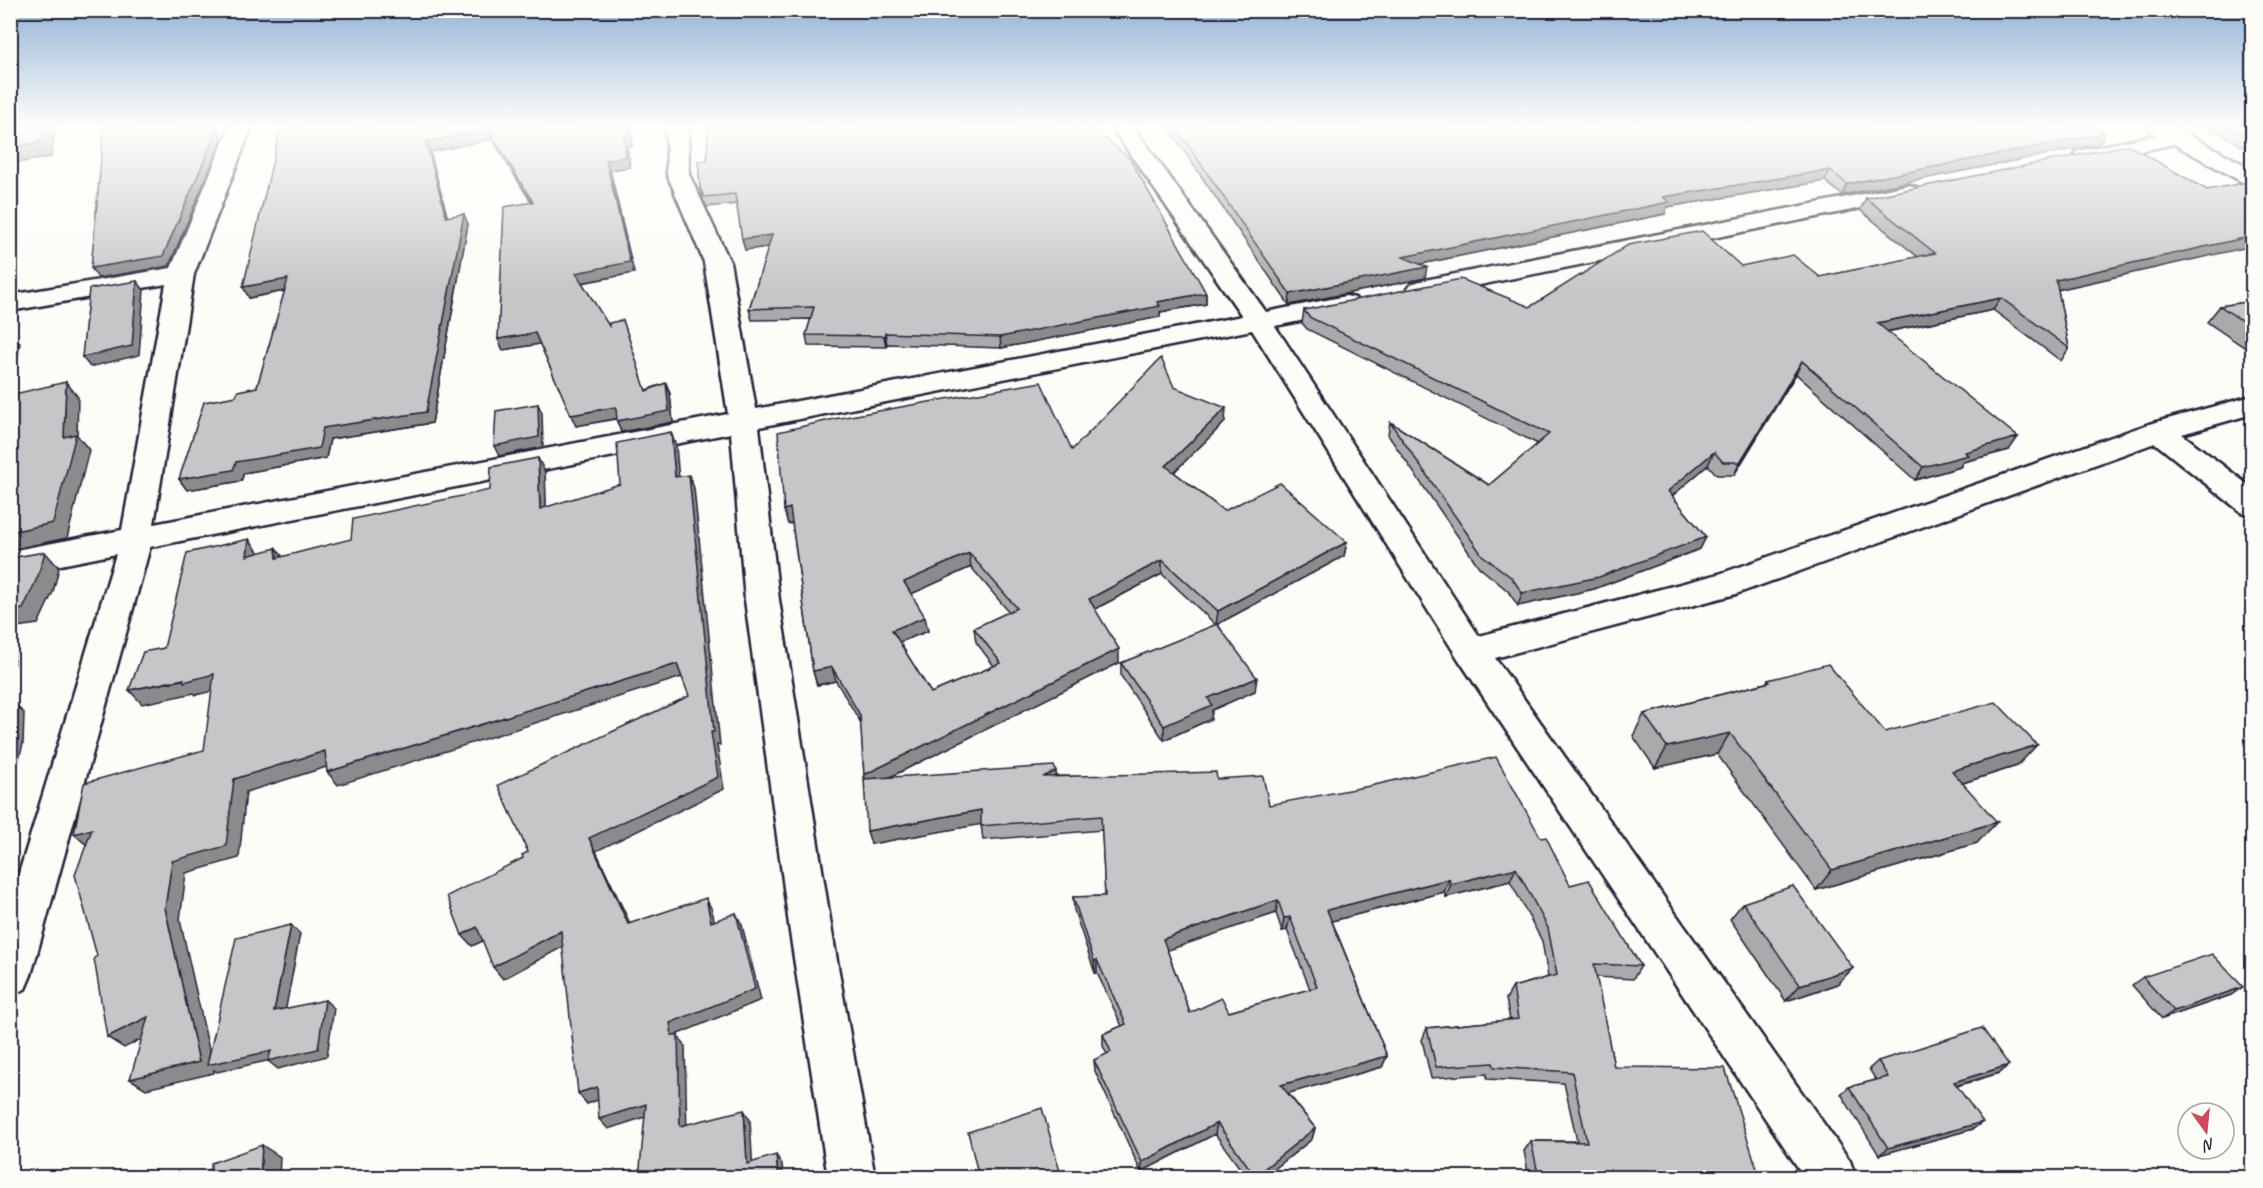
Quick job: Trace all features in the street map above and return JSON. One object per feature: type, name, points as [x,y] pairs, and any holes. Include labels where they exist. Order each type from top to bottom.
[{"type":"street","points":[[10,975],[136,539],[181,274],[218,181]]},
{"type":"street","points":[[681,181],[717,261],[744,421],[762,600],[811,932],[852,1178]]},
{"type":"street","points":[[1161,181],[1259,321],[1471,651],[1833,1178]]},
{"type":"street","points":[[10,563],[1259,321],[1931,187]]},
{"type":"street","points":[[10,303],[181,274]]},
{"type":"street","points":[[1471,651],[1724,585],[2159,431],[2253,405]]},
{"type":"street","points":[[2159,431],[2253,504]]},
{"type":"building","points":[[99,181],[195,181],[163,256],[91,268]]},
{"type":"building","points":[[268,181],[437,181],[446,217],[464,214],[426,412],[323,428],[319,448],[236,462],[233,470],[179,479],[204,402],[236,396],[238,391],[257,387],[288,279],[243,287]]},
{"type":"building","points":[[520,181],[611,181],[630,262],[576,273],[609,326],[609,323],[623,320],[646,391],[666,383],[669,411],[617,421],[616,407],[571,415],[535,333],[498,339],[504,207],[533,202]]},
{"type":"building","points":[[700,181],[1143,181],[1206,293],[1157,302],[1160,306],[1000,337],[885,333],[884,336],[806,335],[814,307],[749,309],[772,235],[742,239],[735,194],[704,197]]},
{"type":"building","points":[[1213,181],[1759,181],[1663,197],[1669,202],[1403,257],[1427,267],[1290,294]]},
{"type":"building","points":[[1948,181],[2192,181],[2207,190],[2253,181],[2253,236],[2056,280],[2069,348],[2001,298],[1877,323],[2018,437],[1965,452],[1968,455],[1923,467],[1802,361],[1740,462],[1723,462],[1714,452],[1668,491],[1706,537],[1599,577],[1522,593],[1512,578],[1482,555],[1390,422],[1489,485],[1549,434],[1309,317],[1304,310],[1461,279],[1530,307],[1628,245],[1702,231],[1741,266],[1793,255],[1820,277],[1935,253],[1866,198]]},
{"type":"building","points":[[137,281],[132,346],[82,357],[89,289]]},
{"type":"building","points":[[2253,301],[2253,328],[2220,306]]},
{"type":"building","points":[[1161,358],[1174,387],[1226,408],[1166,466],[1224,511],[1280,483],[1347,542],[1218,611],[1162,560],[1089,599],[1119,649],[864,775],[860,715],[832,667],[813,671],[790,508],[784,510],[778,432],[834,419],[1041,382],[1072,450]],"holes":[[[969,553],[1017,608],[974,628],[1001,663],[931,693],[892,630],[925,617],[904,582]]]},
{"type":"building","points":[[66,382],[64,437],[76,434],[53,523],[10,532],[10,395]]},
{"type":"building","points":[[538,404],[539,437],[494,446],[496,411]]},
{"type":"building","points":[[671,432],[675,477],[689,475],[714,732],[711,732],[718,777],[589,838],[628,924],[706,898],[711,922],[736,913],[755,989],[670,1023],[672,1035],[678,1035],[680,1126],[744,1110],[747,1164],[776,1155],[778,1178],[639,1178],[646,1104],[599,1119],[597,1087],[578,1093],[561,931],[493,967],[477,927],[462,935],[447,896],[523,858],[522,855],[528,852],[498,785],[689,696],[677,664],[327,772],[325,751],[234,779],[226,846],[172,861],[165,908],[199,1062],[130,1079],[148,1017],[107,1037],[94,958],[97,956],[75,875],[92,829],[74,834],[84,783],[204,750],[214,674],[184,682],[184,679],[129,690],[143,652],[164,648],[187,553],[249,539],[247,556],[276,548],[277,558],[351,539],[353,519],[490,490],[491,467],[538,458],[540,509],[620,484],[617,443]]},
{"type":"building","points":[[45,552],[38,576],[23,609],[10,611],[10,558]]},
{"type":"building","points":[[1217,624],[1257,678],[1208,698],[1212,705],[1164,726],[1121,663]]},
{"type":"building","points":[[1828,664],[1885,732],[1996,702],[2037,745],[1952,771],[1997,822],[1832,870],[1730,733],[1667,747],[1644,714],[1770,682],[1768,680]]},
{"type":"building","points":[[1496,757],[1541,838],[1546,837],[1570,885],[1589,880],[1641,966],[1594,964],[1614,1067],[1725,1068],[1758,1172],[1636,1171],[1637,1178],[1539,1178],[1531,1141],[1587,1142],[1572,1072],[1494,1067],[1493,1063],[1436,1067],[1427,1028],[1518,1019],[1513,987],[1557,975],[1548,928],[1516,868],[1451,884],[1449,879],[1327,910],[1387,1056],[1281,1085],[1315,1128],[1255,1176],[1217,1123],[1142,1162],[1094,1060],[1111,1052],[1103,1034],[1126,1024],[1097,960],[1094,961],[1073,897],[1105,896],[1101,816],[981,826],[981,810],[867,831],[864,779],[1054,766],[1056,771],[1043,777],[1216,772],[1217,779],[1263,776],[1269,805],[1370,786]],"holes":[[[1278,900],[1284,918],[1290,917],[1317,987],[1229,1012],[1222,998],[1190,1013],[1163,939]]]},
{"type":"building","points":[[1793,886],[1853,968],[1800,985],[1743,903]]},
{"type":"building","points":[[291,925],[274,1011],[325,1000],[318,1049],[268,1061],[271,1051],[207,1065],[236,938]]},
{"type":"building","points":[[2212,954],[2243,987],[2174,1011],[2143,977]]},
{"type":"building","points":[[1982,1028],[2009,1065],[1954,1082],[1983,1122],[1888,1148],[1849,1087],[1888,1077],[1878,1061]]},
{"type":"building","points":[[1042,1108],[1062,1178],[979,1178],[968,1132]]},
{"type":"building","points":[[262,1145],[260,1178],[188,1178],[211,1169],[211,1163]]}]
